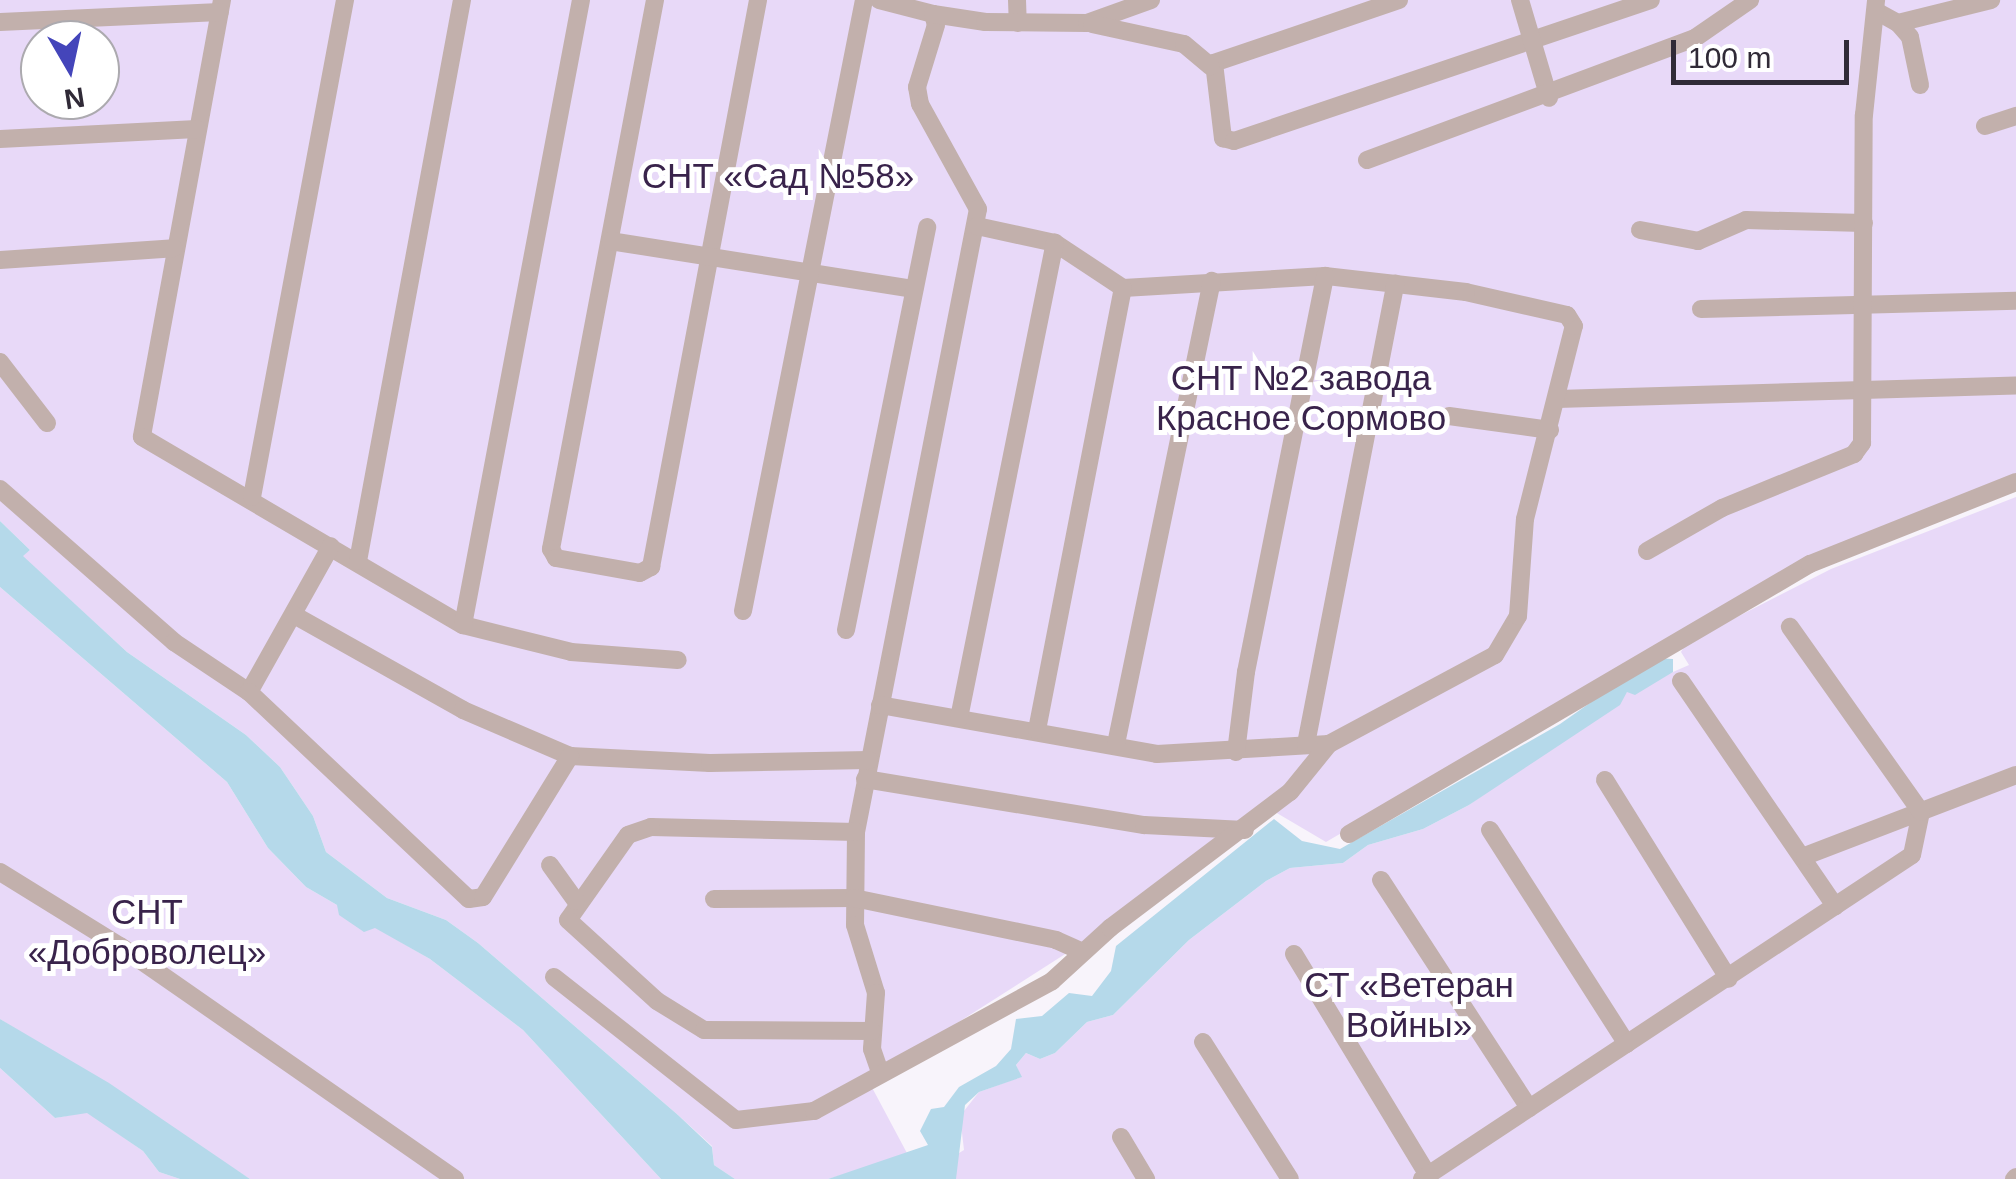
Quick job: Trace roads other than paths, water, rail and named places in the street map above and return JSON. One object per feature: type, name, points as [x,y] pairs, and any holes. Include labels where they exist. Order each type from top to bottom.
[{"type":"street","points":[[252,497],[344,0]]},
{"type":"street","points":[[358,561],[462,0]]},
{"type":"street","points":[[463,626],[580,0]]},
{"type":"street","points":[[655,0],[552,549],[556,558],[640,573],[651,568],[758,0]]},
{"type":"street","points":[[743,611],[864,0]]},
{"type":"street","points":[[879,0],[933,14],[1018,22],[1087,23],[1184,44],[1211,67],[1228,142],[1651,0]]},
{"type":"street","points":[[1016,0],[1018,22]]},
{"type":"street","points":[[1087,23],[1151,0]]},
{"type":"street","points":[[1211,67],[1399,0]]},
{"type":"street","points":[[1520,0],[1549,98]]},
{"type":"street","points":[[1367,160],[1549,98],[1695,38],[1750,0]]},
{"type":"street","points":[[1898,23],[1992,0]]},
{"type":"street","points":[[0,22],[221,6],[142,437],[252,497],[463,626],[571,652],[678,660]]},
{"type":"street","points":[[1876,6],[1910,37],[1920,85]]},
{"type":"street","points":[[1647,550],[1722,508],[1854,454],[1862,443],[1864,116],[1876,6]]},
{"type":"street","points":[[880,1072],[872,1031],[876,993],[855,926],[856,832],[978,209],[920,104],[917,87],[936,25],[933,14]]},
{"type":"street","points":[[1984,126],[2016,116]]},
{"type":"street","points":[[0,139],[197,129]]},
{"type":"street","points":[[1640,230],[1698,241],[1746,220],[1864,222]]},
{"type":"street","points":[[880,705],[1157,754],[1329,744],[1469,671],[1508,640],[1518,616],[1525,519],[1574,326],[1567,315],[1395,284],[1325,276],[1123,288],[1055,243],[977,226]]},
{"type":"street","points":[[846,630],[927,227]]},
{"type":"street","points":[[610,241],[914,290]]},
{"type":"street","points":[[959,718],[1055,243]]},
{"type":"street","points":[[0,260],[174,248]]},
{"type":"street","points":[[1236,752],[1246,672],[1325,276]]},
{"type":"street","points":[[1116,744],[1212,281]]},
{"type":"street","points":[[1306,744],[1395,284]]},
{"type":"street","points":[[1037,730],[1123,288]]},
{"type":"street","points":[[1701,309],[2016,301]]},
{"type":"street","points":[[0,362],[47,423]]},
{"type":"street","points":[[1558,398],[2016,386]]},
{"type":"street","points":[[1448,416],[1550,430]]},
{"type":"street","points":[[1349,834],[1810,564],[2016,482]]},
{"type":"street","points":[[0,489],[174,642],[249,692],[469,899],[483,898],[570,756]]},
{"type":"street","points":[[249,692],[330,546]]},
{"type":"street","points":[[294,615],[463,710],[570,756],[867,769],[1144,826],[1245,830]]},
{"type":"street","points":[[1294,954],[1425,1177],[1729,979],[1912,855],[1921,812],[1790,627]]},
{"type":"street","points":[[1681,682],[1805,856],[1835,906]]},
{"type":"street","points":[[554,978],[736,1120],[814,1111],[1052,982],[1081,952],[1245,830],[1316,766],[1329,744]]},
{"type":"street","points":[[1805,856],[2016,775]]},
{"type":"street","points":[[1606,780],[1729,979]]},
{"type":"street","points":[[856,832],[651,827],[628,834],[576,901],[568,920],[678,1018],[704,1030],[872,1031]]},
{"type":"street","points":[[1490,830],[1626,1044]]},
{"type":"street","points":[[550,865],[576,901]]},
{"type":"street","points":[[0,872],[120,946],[455,1179]]},
{"type":"street","points":[[1381,880],[1528,1108]]},
{"type":"street","points":[[714,899],[854,898],[1056,940],[1081,952]]},
{"type":"street","points":[[1203,1042],[1290,1179]]},
{"type":"street","points":[[1121,1136],[1146,1179]]},
{"type":"water","points":[[0,521],[30,550],[23,556],[127,652],[246,735],[280,767],[313,816],[326,852],[387,898],[446,920],[478,943],[678,1115],[712,1147],[714,1165],[735,1179],[661,1179],[523,1030],[430,959],[375,928],[364,932],[339,915],[337,905],[306,887],[268,848],[227,782],[0,587]]},
{"type":"water","points":[[1654,658],[1673,659],[1673,672],[1635,695],[1627,692],[1620,705],[1469,805],[1423,829],[1368,845],[1343,863],[1290,868],[1266,881],[1189,940],[1113,1015],[1087,1022],[1055,1053],[1040,1059],[1026,1053],[1016,1065],[1022,1077],[979,1092],[965,1105],[956,1179],[828,1179],[928,1145],[920,1131],[931,1109],[944,1107],[959,1087],[996,1066],[1011,1049],[1016,1019],[1042,1016],[1069,993],[1092,996],[1111,971],[1116,946],[1274,819],[1302,841],[1340,849],[1560,724]]},
{"type":"water","points":[[0,1019],[109,1083],[250,1179],[180,1179],[159,1172],[143,1151],[87,1113],[55,1118],[0,1068]]},
{"type":"park label","name":"СНТ «Сад №58»","points":[[778,176]]},
{"type":"park label","name":"СНТ №2 завода Красное Сормово","points":[[1301,398]]},
{"type":"park label","name":"СНТ «Доброволец»","points":[[147,932]]},
{"type":"park label","name":"СТ «Ветеран Войны»","points":[[1409,1005]]}]
